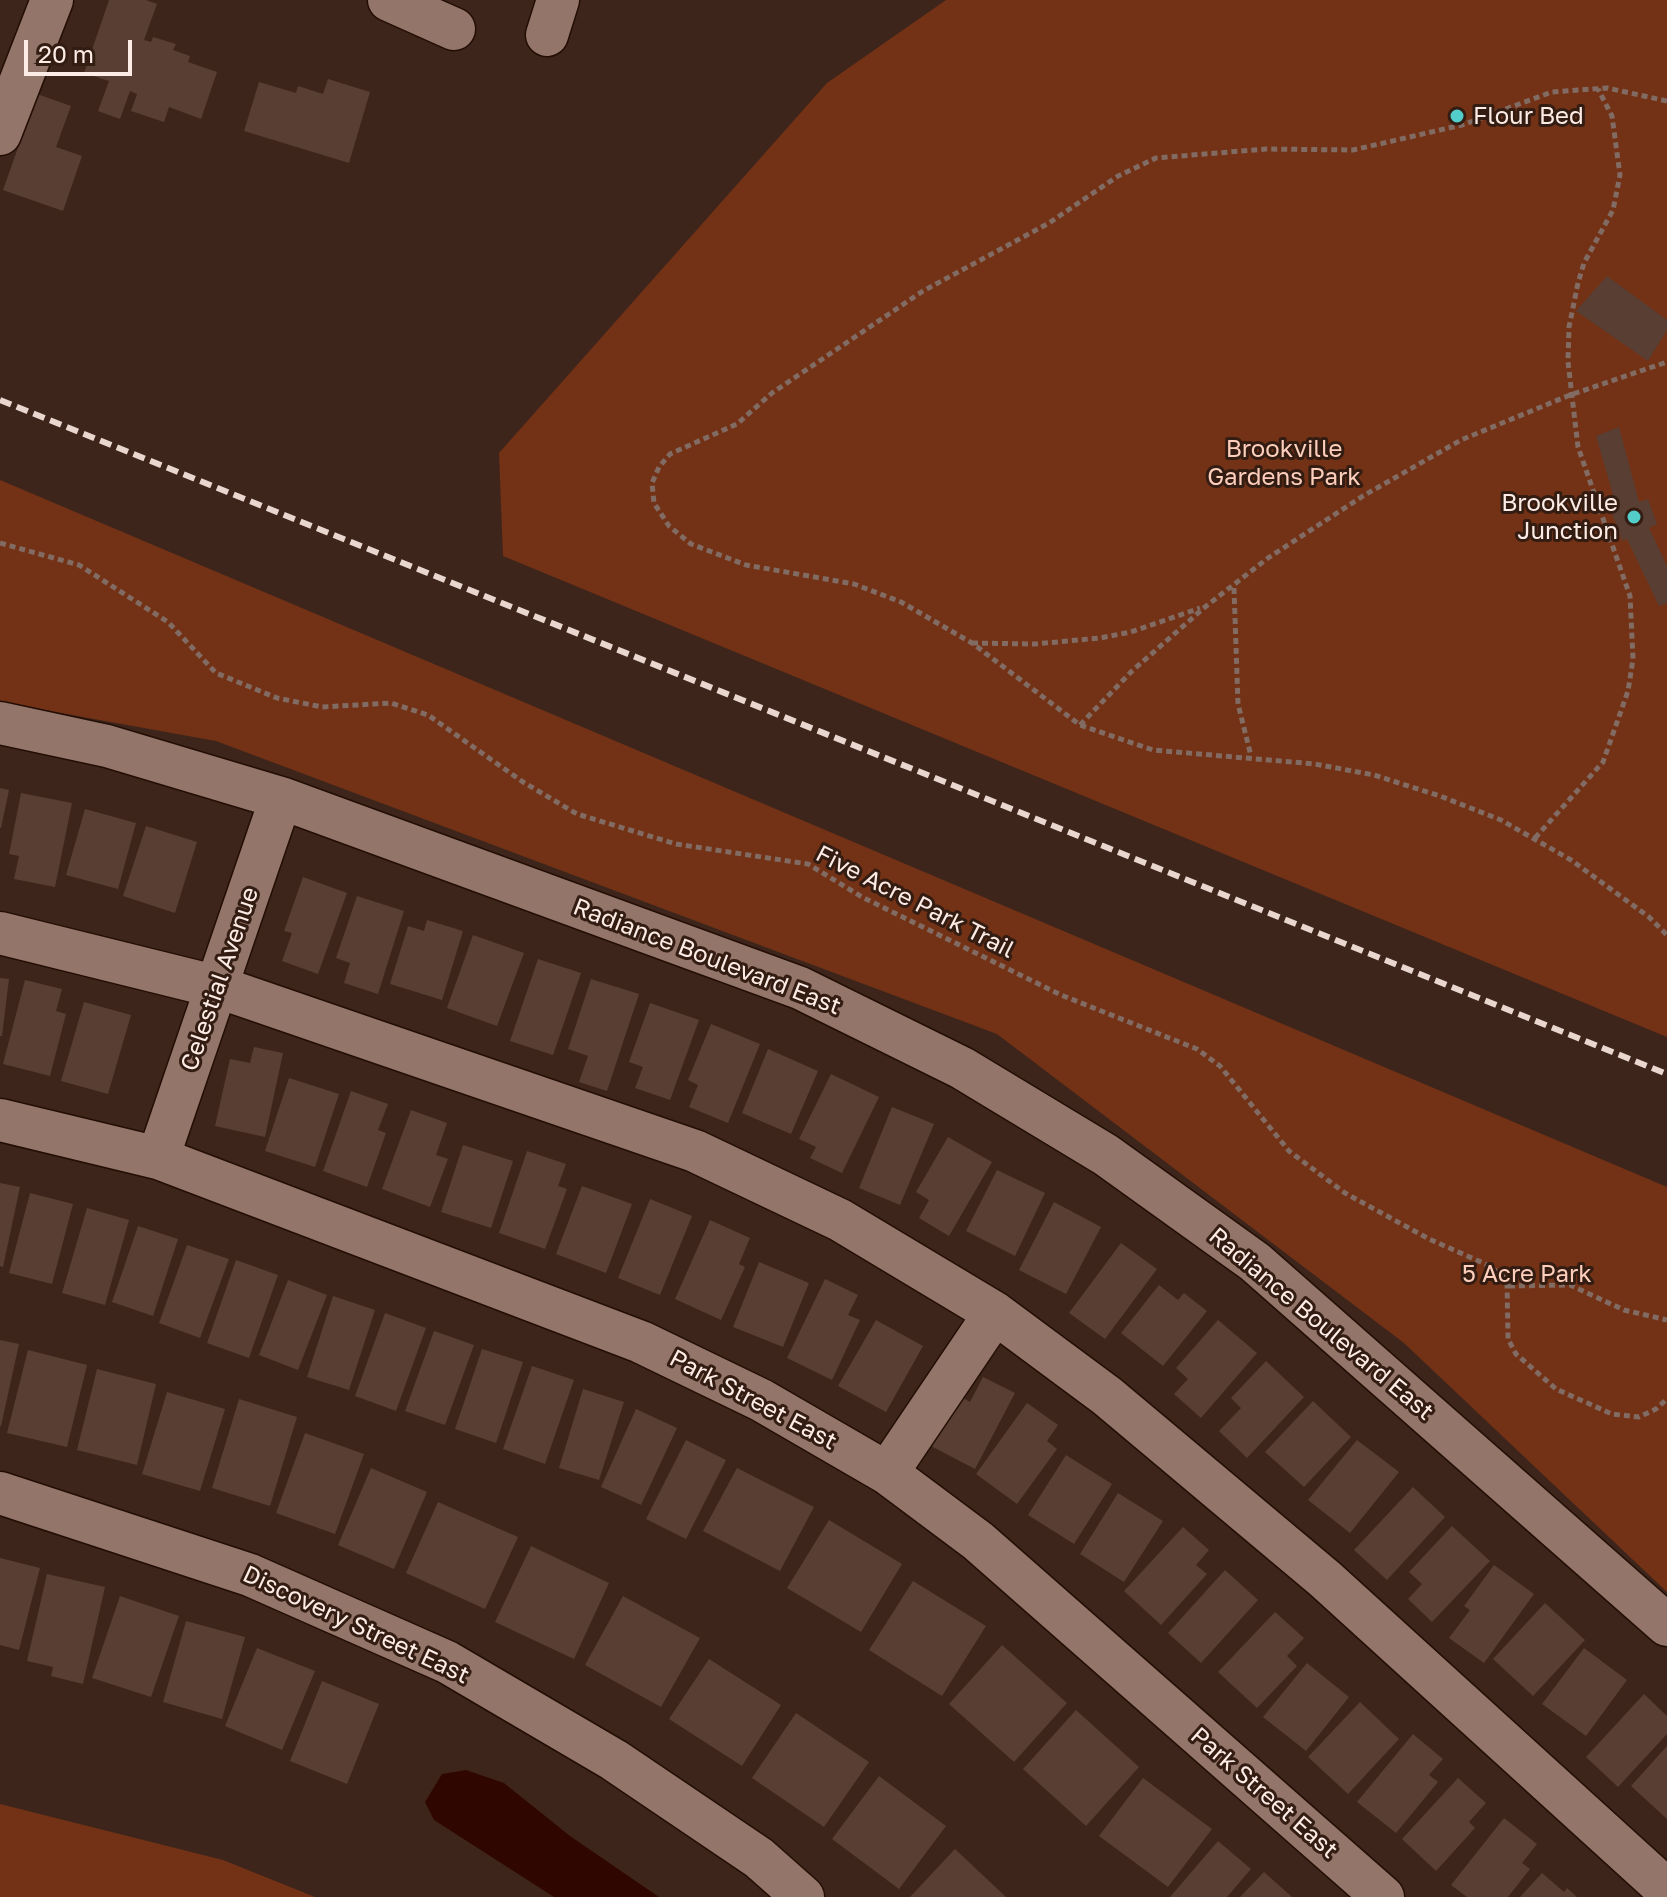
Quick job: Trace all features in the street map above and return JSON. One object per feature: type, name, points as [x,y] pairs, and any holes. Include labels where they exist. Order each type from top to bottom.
[{"type":"street","points":[[0,134],[52,0]]},
{"type":"street","points":[[389,0],[454,29]]},
{"type":"street","name":"Radiance Boulevard East","points":[[0,723],[107,746],[281,798],[800,988],[975,1076],[1106,1155],[1255,1262],[1667,1625]]},
{"type":"street","name":"Celestial Avenue","points":[[158,1158],[281,798]]},
{"type":"street","points":[[0,933],[218,987],[695,1151],[840,1220],[995,1313],[1107,1396],[1325,1579],[1667,1890]]},
{"type":"street","name":"Park Street East","points":[[0,1120],[158,1158],[641,1342],[761,1400],[887,1473],[978,1541],[1383,1897]]},
{"type":"street","points":[[887,1473],[995,1313]]},
{"type":"street","name":"Discovery Street East","points":[[0,1493],[250,1575],[447,1662],[614,1760],[759,1858],[803,1897]]},
{"type":"path","points":[[1535,838],[1603,762],[1628,691],[1633,659],[1630,596],[1584,467],[1570,395],[1568,348],[1574,301],[1584,263],[1613,210],[1620,175],[1612,116],[1598,88]]},
{"type":"path","points":[[1667,101],[1598,88],[1552,92],[1462,125],[1353,150],[1251,150],[1156,158],[1118,176],[1049,223],[923,291],[772,393],[737,424],[688,443],[670,454],[659,467],[652,483],[654,503],[669,526],[691,544],[746,565],[854,584],[901,602],[972,643],[1080,725],[1153,750],[1251,756],[1347,769],[1404,784],[1473,808],[1535,838],[1595,876],[1667,935]]},
{"type":"path","points":[[1080,725],[1132,671],[1205,607],[1268,558],[1388,482],[1461,440],[1570,395],[1667,362]]},
{"type":"path","name":"Five Acre Park Trail","points":[[0,543],[79,565],[168,622],[216,673],[277,698],[322,707],[391,703],[428,715],[523,782],[577,814],[676,844],[808,864],[862,897],[1061,995],[1197,1049],[1220,1066],[1289,1151],[1345,1193],[1429,1239],[1490,1266],[1509,1286]]},
{"type":"path","points":[[1234,587],[1238,704],[1251,756]]},
{"type":"path","points":[[972,643],[1035,644],[1100,638],[1131,632],[1205,607]]},
{"type":"path","points":[[1667,1320],[1624,1310],[1570,1285],[1509,1286],[1508,1339],[1516,1354],[1556,1389],[1612,1414],[1639,1417],[1656,1409],[1667,1399]]},
{"type":"green space","name":"Brookville Gardens Park","points":[[946,0],[1667,0],[1667,1037],[503,556],[499,453],[827,83]]},
{"type":"green space","name":"5 Acre Park","points":[[0,480],[1667,1187],[1667,1592],[1404,1343],[997,1034],[216,741],[0,702]]},
{"type":"green space","points":[[0,1804],[223,1860],[315,1897],[0,1897]]},
{"type":"shaded area","points":[[466,1770],[504,1783],[570,1836],[659,1897],[554,1897],[434,1820],[425,1802],[442,1774]]},
{"type":"building","points":[[109,0],[146,0],[157,4],[144,40],[151,42],[153,37],[176,44],[173,50],[190,56],[188,62],[217,72],[201,119],[169,107],[164,122],[131,111],[137,94],[130,91],[120,119],[98,111],[109,81],[84,73]]},
{"type":"building","points":[[328,79],[370,92],[349,163],[244,131],[259,82],[296,93],[298,86],[323,94]]},
{"type":"building","points":[[37,94],[71,106],[56,147],[82,156],[63,211],[3,190]]},
{"type":"building","points":[[1607,276],[1667,320],[1667,330],[1648,361],[1576,311]]},
{"type":"building","name":"Brookville Junction","points":[[1619,427],[1639,502],[1648,499],[1657,524],[1649,528],[1667,566],[1667,603],[1659,606],[1627,539],[1622,541],[1611,510],[1617,508],[1596,436]]},
{"type":"building","points":[[0,788],[9,790],[1,828],[0,828]]},
{"type":"building","points":[[21,793],[72,803],[55,887],[14,879],[19,856],[9,854]]},
{"type":"building","points":[[85,809],[136,823],[118,889],[66,875]]},
{"type":"building","points":[[146,826],[197,842],[175,913],[123,896]]},
{"type":"building","points":[[303,877],[347,893],[318,974],[282,961],[292,933],[284,931]]},
{"type":"building","points":[[357,896],[404,911],[378,994],[344,983],[350,963],[336,958]]},
{"type":"building","points":[[427,920],[463,931],[442,1000],[390,984],[408,926],[424,931]]},
{"type":"building","points":[[473,935],[524,953],[497,1026],[447,1008]]},
{"type":"building","points":[[538,959],[581,973],[553,1055],[510,1041]]},
{"type":"building","points":[[0,978],[9,979],[2,1036],[0,1036]]},
{"type":"building","points":[[591,979],[639,994],[607,1091],[579,1082],[588,1056],[568,1049]]},
{"type":"building","points":[[25,980],[62,989],[56,1011],[66,1014],[50,1076],[3,1064]]},
{"type":"building","points":[[84,1002],[131,1015],[108,1094],[61,1081]]},
{"type":"building","points":[[650,1003],[699,1020],[670,1100],[635,1088],[643,1067],[629,1062]]},
{"type":"building","points":[[711,1024],[760,1044],[728,1123],[689,1107],[698,1085],[688,1080]]},
{"type":"building","points":[[254,1047],[283,1053],[265,1137],[215,1126],[230,1059],[250,1063]]},
{"type":"building","points":[[768,1049],[818,1071],[791,1134],[742,1113]]},
{"type":"building","points":[[831,1074],[879,1097],[842,1173],[810,1158],[816,1147],[799,1139]]},
{"type":"building","points":[[289,1078],[339,1094],[315,1167],[265,1151]]},
{"type":"building","points":[[351,1091],[388,1104],[378,1130],[386,1133],[367,1187],[323,1171]]},
{"type":"building","points":[[892,1107],[934,1124],[900,1205],[859,1188]]},
{"type":"building","points":[[411,1110],[447,1123],[436,1155],[448,1159],[430,1207],[382,1189]]},
{"type":"building","points":[[948,1137],[992,1162],[949,1236],[919,1218],[929,1200],[916,1192]]},
{"type":"building","points":[[463,1145],[513,1161],[491,1228],[441,1212]]},
{"type":"building","points":[[527,1151],[566,1164],[558,1186],[567,1189],[545,1249],[499,1233]]},
{"type":"building","points":[[997,1170],[1045,1193],[1015,1256],[966,1231]]},
{"type":"building","points":[[0,1183],[20,1187],[3,1267],[0,1266]]},
{"type":"building","points":[[582,1186],[632,1204],[606,1273],[556,1254]]},
{"type":"building","points":[[30,1193],[73,1204],[52,1284],[9,1273]]},
{"type":"building","points":[[650,1199],[692,1216],[660,1295],[618,1278]]},
{"type":"building","points":[[1054,1202],[1101,1227],[1066,1294],[1019,1270]]},
{"type":"building","points":[[87,1208],[129,1220],[105,1305],[62,1293]]},
{"type":"building","points":[[710,1220],[750,1238],[739,1264],[745,1267],[721,1320],[675,1299]]},
{"type":"building","points":[[138,1226],[178,1239],[153,1316],[112,1302]]},
{"type":"building","points":[[1121,1243],[1157,1269],[1105,1339],[1069,1313]]},
{"type":"building","points":[[187,1245],[229,1259],[200,1338],[159,1323]]},
{"type":"building","points":[[236,1260],[278,1275],[249,1358],[207,1343]]},
{"type":"building","points":[[759,1262],[809,1283],[783,1347],[733,1327]]},
{"type":"building","points":[[825,1279],[858,1295],[848,1315],[860,1320],[832,1380],[787,1358]]},
{"type":"building","points":[[288,1280],[327,1295],[298,1370],[259,1355]]},
{"type":"building","points":[[1159,1285],[1178,1300],[1184,1293],[1207,1311],[1163,1366],[1121,1333]]},
{"type":"building","points":[[333,1296],[375,1310],[349,1390],[307,1377]]},
{"type":"building","points":[[385,1313],[426,1328],[396,1411],[355,1396]]},
{"type":"building","points":[[876,1320],[923,1346],[886,1412],[838,1386]]},
{"type":"building","points":[[1218,1320],[1257,1353],[1201,1418],[1174,1394],[1188,1379],[1176,1368]]},
{"type":"building","points":[[434,1331],[474,1345],[445,1425],[405,1411]]},
{"type":"building","points":[[0,1340],[19,1344],[1,1426],[0,1426]]},
{"type":"building","points":[[482,1349],[523,1362],[496,1443],[455,1429]]},
{"type":"building","points":[[28,1350],[87,1365],[67,1447],[7,1433]]},
{"type":"building","points":[[1266,1361],[1304,1397],[1247,1458],[1219,1431],[1241,1408],[1231,1398]]},
{"type":"building","points":[[532,1366],[574,1380],[545,1464],[503,1449]]},
{"type":"building","points":[[97,1369],[156,1384],[137,1465],[77,1450]]},
{"type":"building","points":[[983,1377],[1015,1393],[975,1469],[931,1446],[958,1395],[970,1402]]},
{"type":"building","points":[[583,1389],[624,1402],[599,1480],[559,1468]]},
{"type":"building","points":[[167,1392],[225,1409],[200,1491],[142,1474]]},
{"type":"building","points":[[239,1399],[297,1417],[270,1506],[212,1488]]},
{"type":"building","points":[[1313,1401],[1351,1437],[1304,1487],[1265,1452]]},
{"type":"building","points":[[1027,1403],[1058,1425],[1047,1441],[1057,1449],[1017,1504],[976,1474]]},
{"type":"building","points":[[636,1409],[677,1428],[641,1505],[601,1487]]},
{"type":"building","points":[[305,1433],[364,1454],[335,1534],[276,1513]]},
{"type":"building","points":[[686,1440],[726,1460],[686,1539],[646,1519]]},
{"type":"building","points":[[1357,1440],[1399,1472],[1350,1533],[1308,1500]]},
{"type":"building","points":[[1066,1455],[1112,1484],[1074,1544],[1028,1515]]},
{"type":"building","points":[[371,1468],[427,1492],[394,1569],[338,1545]]},
{"type":"building","points":[[737,1468],[814,1507],[780,1571],[703,1531]]},
{"type":"building","points":[[1413,1487],[1445,1517],[1387,1580],[1354,1550]]},
{"type":"building","points":[[1118,1493],[1163,1521],[1124,1582],[1080,1554]]},
{"type":"building","points":[[438,1502],[518,1537],[485,1609],[406,1573]]},
{"type":"building","points":[[829,1520],[902,1564],[861,1632],[787,1588]]},
{"type":"building","points":[[1452,1526],[1490,1561],[1432,1622],[1408,1599],[1422,1584],[1409,1572]]},
{"type":"building","points":[[1183,1527],[1209,1550],[1196,1565],[1207,1574],[1161,1625],[1124,1591]]},
{"type":"building","points":[[531,1546],[609,1583],[574,1659],[495,1622]]},
{"type":"building","points":[[0,1558],[40,1568],[19,1650],[0,1645]]},
{"type":"building","points":[[1494,1565],[1534,1594],[1484,1663],[1449,1638],[1470,1610],[1464,1606]]},
{"type":"building","points":[[1225,1570],[1258,1600],[1201,1663],[1168,1633]]},
{"type":"building","points":[[47,1574],[105,1587],[83,1684],[51,1676],[53,1667],[27,1661]]},
{"type":"building","points":[[913,1581],[986,1626],[942,1696],[869,1650]]},
{"type":"building","points":[[120,1596],[179,1616],[151,1697],[92,1678]]},
{"type":"building","points":[[623,1596],[700,1638],[661,1707],[585,1665]]},
{"type":"building","points":[[1545,1603],[1585,1640],[1533,1696],[1493,1659]]},
{"type":"building","points":[[1275,1612],[1304,1638],[1287,1656],[1297,1666],[1257,1708],[1218,1672]]},
{"type":"building","points":[[186,1621],[245,1637],[222,1719],[163,1702]]},
{"type":"building","points":[[1002,1645],[1067,1703],[1014,1762],[949,1704]]},
{"type":"building","points":[[257,1648],[315,1671],[282,1750],[225,1726]]},
{"type":"building","points":[[1584,1648],[1627,1680],[1586,1736],[1542,1704]]},
{"type":"building","points":[[709,1659],[781,1705],[742,1766],[669,1719]]},
{"type":"building","points":[[1307,1663],[1349,1697],[1306,1751],[1263,1717]]},
{"type":"building","points":[[322,1681],[379,1704],[347,1784],[290,1761]]},
{"type":"building","points":[[1644,1694],[1667,1716],[1667,1734],[1618,1787],[1586,1757]]},
{"type":"building","points":[[1360,1702],[1399,1739],[1348,1794],[1308,1757]]},
{"type":"building","points":[[1076,1710],[1139,1767],[1086,1826],[1023,1769]]},
{"type":"building","points":[[796,1713],[869,1762],[824,1827],[752,1778]]},
{"type":"building","points":[[1413,1734],[1443,1759],[1429,1775],[1438,1782],[1396,1833],[1357,1802]]},
{"type":"building","points":[[1667,1746],[1667,1819],[1631,1786]]},
{"type":"building","points":[[879,1776],[946,1826],[899,1889],[832,1839]]},
{"type":"building","points":[[1143,1778],[1212,1829],[1168,1887],[1099,1836]]},
{"type":"building","points":[[1458,1778],[1486,1803],[1469,1822],[1475,1828],[1436,1871],[1402,1839]]},
{"type":"building","points":[[1504,1818],[1537,1844],[1522,1863],[1530,1869],[1508,1897],[1467,1897],[1451,1885]]},
{"type":"building","points":[[1218,1841],[1251,1869],[1227,1897],[1170,1897]]},
{"type":"building","points":[[955,1849],[1006,1897],[910,1897]]},
{"type":"building","points":[[1264,1872],[1292,1897],[1240,1897]]},
{"type":"building","points":[[1542,1873],[1564,1892],[1567,1888],[1577,1897],[1520,1897]]},
{"type":"railway","points":[[0,400],[1667,1074]]},
{"type":"place","name":"Flour Bed","points":[[1457,116]]},
{"type":"place","name":"Brookville Junction","points":[[1634,517]]}]
